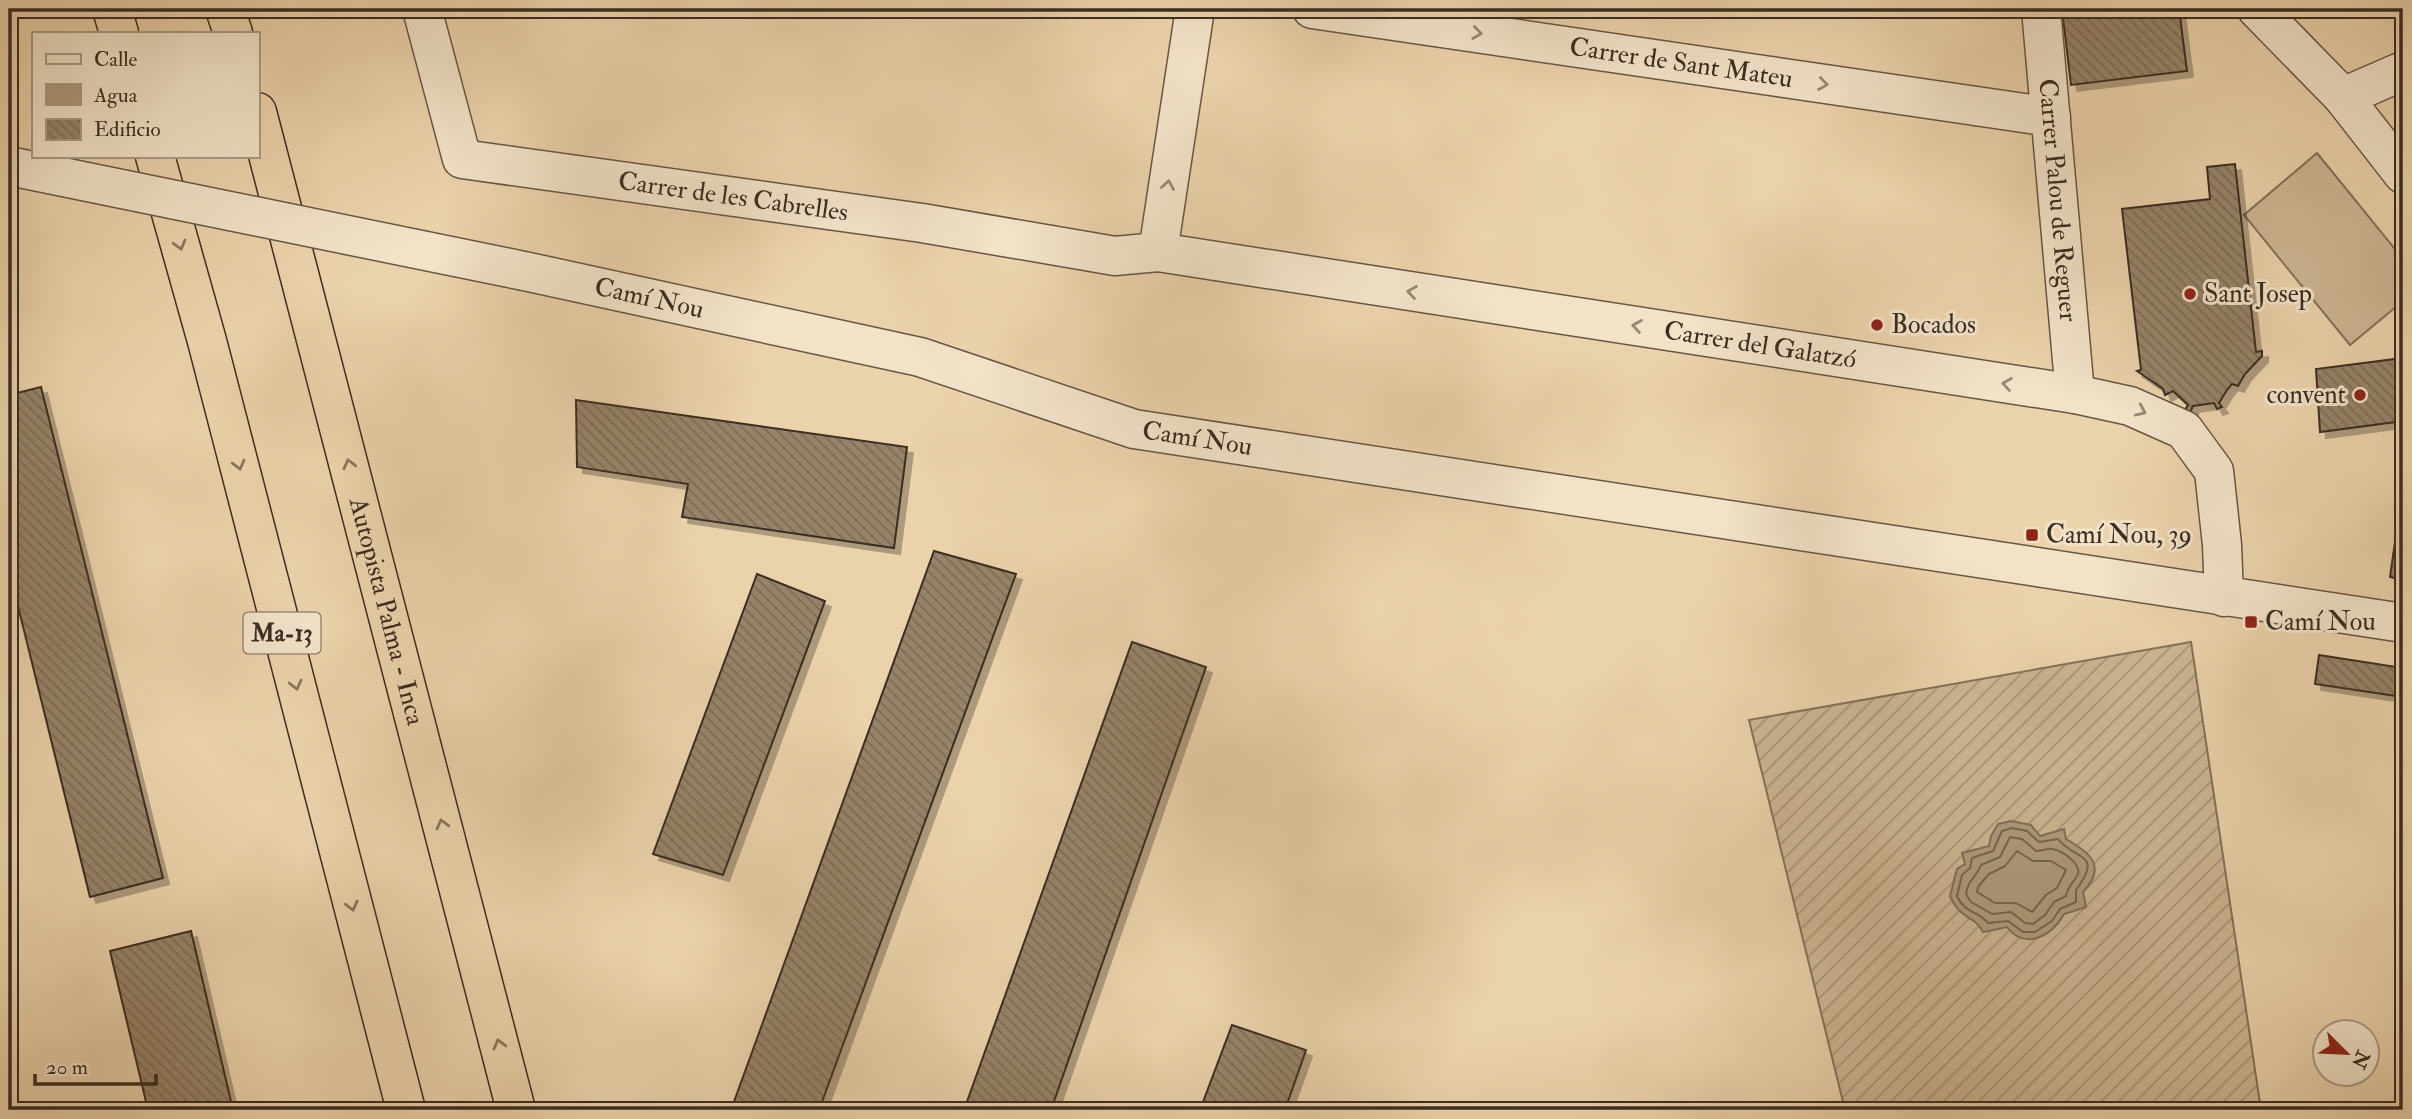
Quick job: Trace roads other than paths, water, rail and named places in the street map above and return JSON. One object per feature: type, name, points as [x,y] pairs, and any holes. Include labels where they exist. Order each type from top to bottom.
[{"type":"highway","points":[[112,9],[119,32]]},
{"type":"highway","points":[[225,9],[233,32]]},
{"type":"highway","name":"Autopista Palma - Inca","points":[[259,120],[516,1110]]},
{"type":"highway","name":"Ma-13","points":[[156,158],[206,341],[406,1110]]},
{"type":"street","name":"Carrer de les Cabrelles","points":[[422,9],[462,159],[922,223],[1115,256],[1158,253]]},
{"type":"street","points":[[1158,253],[1195,9]]},
{"type":"street","name":"Carrer de Sant Mateu","points":[[1312,9],[2051,117]]},
{"type":"street","name":"Carrer Palou de Reguer","points":[[2041,9],[2074,394]]},
{"type":"street","points":[[2257,9],[2343,97],[2403,174]]},
{"type":"street","points":[[2343,97],[2403,71]]},
{"type":"street","name":"Camí Nou","points":[[9,166],[524,271],[920,357],[1134,429],[2403,623]]},
{"type":"street","name":"Carrer del Galatzó","points":[[1158,253],[2074,394],[2130,406],[2184,430],[2214,471],[2222,545],[2224,597]]},
{"type":"water","points":[[2011,821],[2031,825],[2040,836],[2064,829],[2066,839],[2089,855],[2095,868],[2090,883],[2083,892],[2086,907],[2064,914],[2053,929],[2038,938],[2022,938],[2007,927],[1983,932],[1959,910],[1950,896],[1957,869],[1965,864],[1962,853],[1989,846],[1998,824]]},
{"type":"place","name":"Sant Josep","points":[[2190,294]]},
{"type":"place","name":"Bocados","points":[[1877,325]]},
{"type":"place","name":"convent","points":[[2360,395]]},
{"type":"place","name":"Camí Nou, 39","points":[[2032,535]]},
{"type":"place","name":"Camí Nou","points":[[2251,622]]}]
